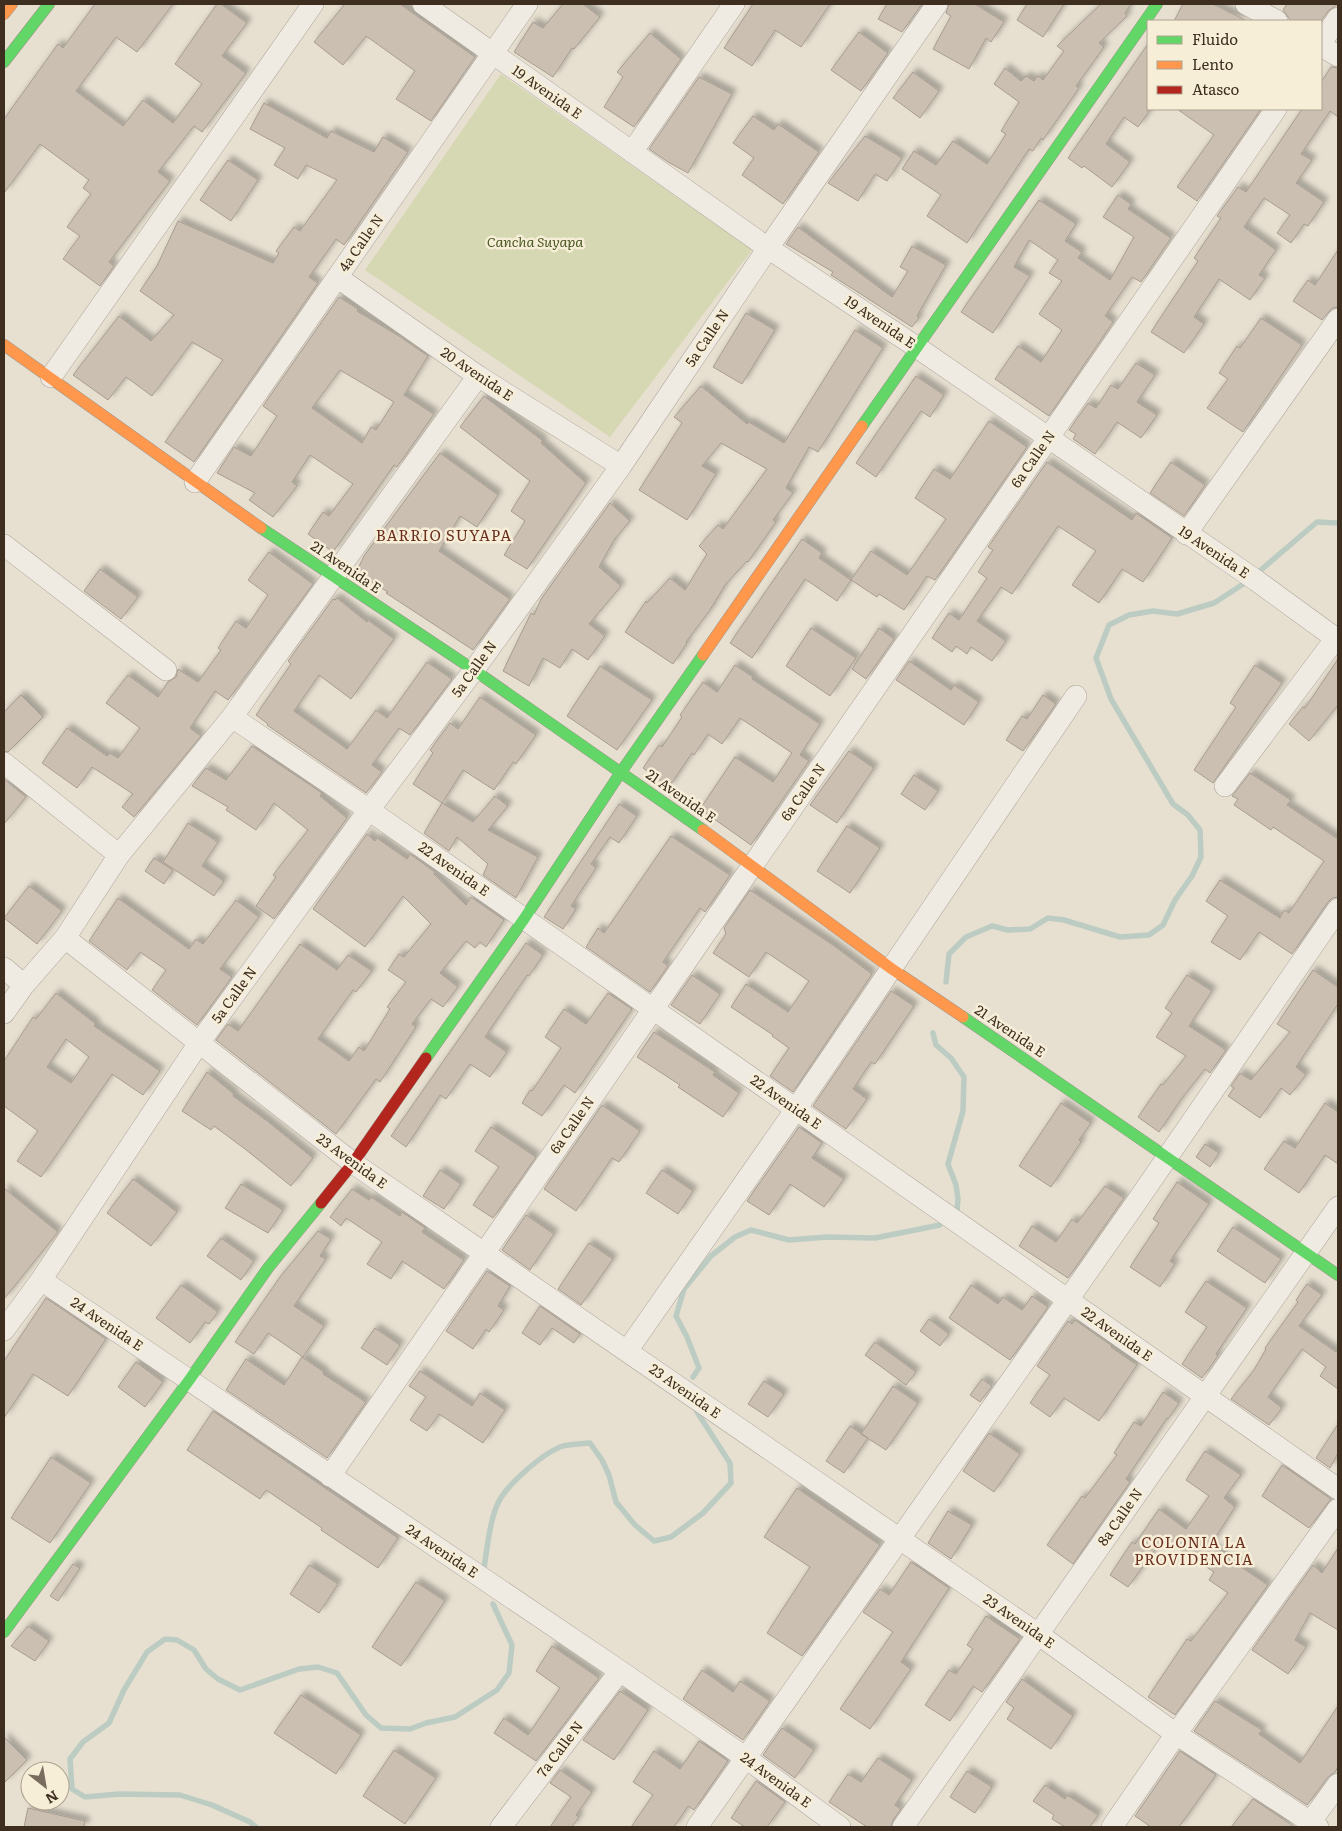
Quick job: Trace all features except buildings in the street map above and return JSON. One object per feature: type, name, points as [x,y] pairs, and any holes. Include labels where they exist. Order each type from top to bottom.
[{"type":"main road","points":[[4,14],[12,4]]},
{"type":"main road","points":[[4,62],[49,4]]},
{"type":"main road","points":[[4,1632],[190,1379],[268,1268],[352,1164],[524,919],[621,772],[1157,4]]},
{"type":"main road","name":"21 Avenida E","points":[[4,345],[195,482],[474,670],[621,772],[892,969],[1338,1275]]},
{"type":"street","points":[[51,377],[313,4]]},
{"type":"street","name":"19 Avenida E","points":[[423,4],[768,248],[918,348],[1257,581],[1337,639]]},
{"type":"street","name":"4a Calle N","points":[[195,482],[527,4]]},
{"type":"street","points":[[632,152],[734,4]]},
{"type":"street","name":"5a Calle N","points":[[4,1330],[41,1280],[199,1043],[474,670],[621,466],[768,248],[937,4]]},
{"type":"street","points":[[1246,4],[1275,20]]},
{"type":"street","points":[[1322,42],[1338,18]]},
{"type":"street","points":[[1322,45],[1338,56]]},
{"type":"street","name":"6a Calle N","points":[[330,1476],[1275,110]]},
{"type":"street","name":"20 Avenida E","points":[[338,277],[478,376],[621,466]]},
{"type":"street","points":[[1186,534],[1338,319]]},
{"type":"street","points":[[4,1013],[24,985],[64,938],[119,855],[232,717],[478,376]]},
{"type":"street","points":[[4,545],[166,670]]},
{"type":"street","points":[[1225,786],[1337,639]]},
{"type":"street","points":[[627,1351],[892,969],[1076,696]]},
{"type":"street","name":"22 Avenida E","points":[[232,717],[369,810],[1338,1489]]},
{"type":"street","points":[[4,763],[119,855]]},
{"type":"street","points":[[697,1827],[1068,1300],[1338,909]]},
{"type":"street","name":"23 Avenida E","points":[[64,938],[352,1164],[1038,1634],[1176,1734],[1312,1826]]},
{"type":"street","points":[[4,968],[24,985]]},
{"type":"street","name":"8a Calle N","points":[[902,1827],[1338,1207]]},
{"type":"street","name":"24 Avenida E","points":[[41,1280],[620,1671],[746,1758],[840,1827]]},
{"type":"street","points":[[1112,1827],[1176,1734],[1338,1508]]},
{"type":"street","name":"7a Calle N","points":[[500,1827],[620,1671]]},
{"type":"street","points":[[1312,1826],[1338,1784]]},
{"type":"green space","name":"Cancha Suyapa","points":[[501,74],[752,250],[610,437],[365,270]]},
{"type":"waterway","points":[[1255,575],[1317,522],[1338,523]]},
{"type":"waterway","points":[[946,982],[949,954],[966,937],[992,926],[1008,930],[1030,929],[1048,918],[1064,920],[1120,937],[1149,935],[1163,925],[1175,900],[1192,876],[1201,857],[1200,830],[1188,815],[1173,804],[1111,699],[1096,658],[1109,625],[1129,615],[1153,611],[1177,614],[1214,603],[1248,581]]},
{"type":"waterway","points":[[933,1033],[936,1045],[951,1058],[964,1077],[963,1111],[948,1164],[956,1185],[957,1211]]},
{"type":"waterway","points":[[693,1377],[699,1368],[687,1337],[676,1316],[684,1289],[711,1256],[735,1237],[751,1230],[789,1240],[827,1237],[875,1238],[940,1225]]},
{"type":"waterway","points":[[484,1568],[493,1516],[499,1501],[519,1477],[537,1461],[555,1449],[566,1445],[590,1443],[602,1460],[609,1475],[616,1502],[635,1525],[654,1541],[671,1537],[703,1513],[731,1483],[730,1463],[697,1412]]},
{"type":"waterway","points":[[256,1827],[250,1822],[212,1805],[180,1795],[119,1794],[85,1797],[72,1789],[70,1759],[83,1742],[109,1723],[124,1690],[147,1652],[165,1639],[177,1640],[194,1650],[206,1669],[218,1679],[240,1690],[299,1669],[318,1667],[337,1673],[366,1715],[381,1728],[410,1729],[426,1723],[455,1717],[497,1690],[509,1673],[512,1645],[493,1604]]},
{"type":"traffic: fast","points":[[4,62],[49,4]]},
{"type":"traffic: fast","points":[[862,426],[1157,4]]},
{"type":"traffic: fast","points":[[261,528],[474,670],[703,830]]},
{"type":"traffic: fast","points":[[426,1058],[524,919],[621,772],[703,655]]},
{"type":"traffic: fast","points":[[963,1017],[1338,1275]]},
{"type":"traffic: fast","points":[[4,1632],[190,1379],[268,1268],[321,1203]]},
{"type":"traffic: slow","points":[[4,14],[12,4]]},
{"type":"traffic: slow","points":[[4,345],[261,528]]},
{"type":"traffic: slow","points":[[703,655],[862,426]]},
{"type":"traffic: slow","points":[[703,830],[892,969],[963,1017]]},
{"type":"traffic: jam","points":[[321,1203],[353,1163],[426,1058]]},
{"type":"district","name":"BARRIO SUYAPA","points":[[444,536]]},
{"type":"district","name":"COLONIA LA PROVIDENCIA","points":[[1194,1552]]}]
